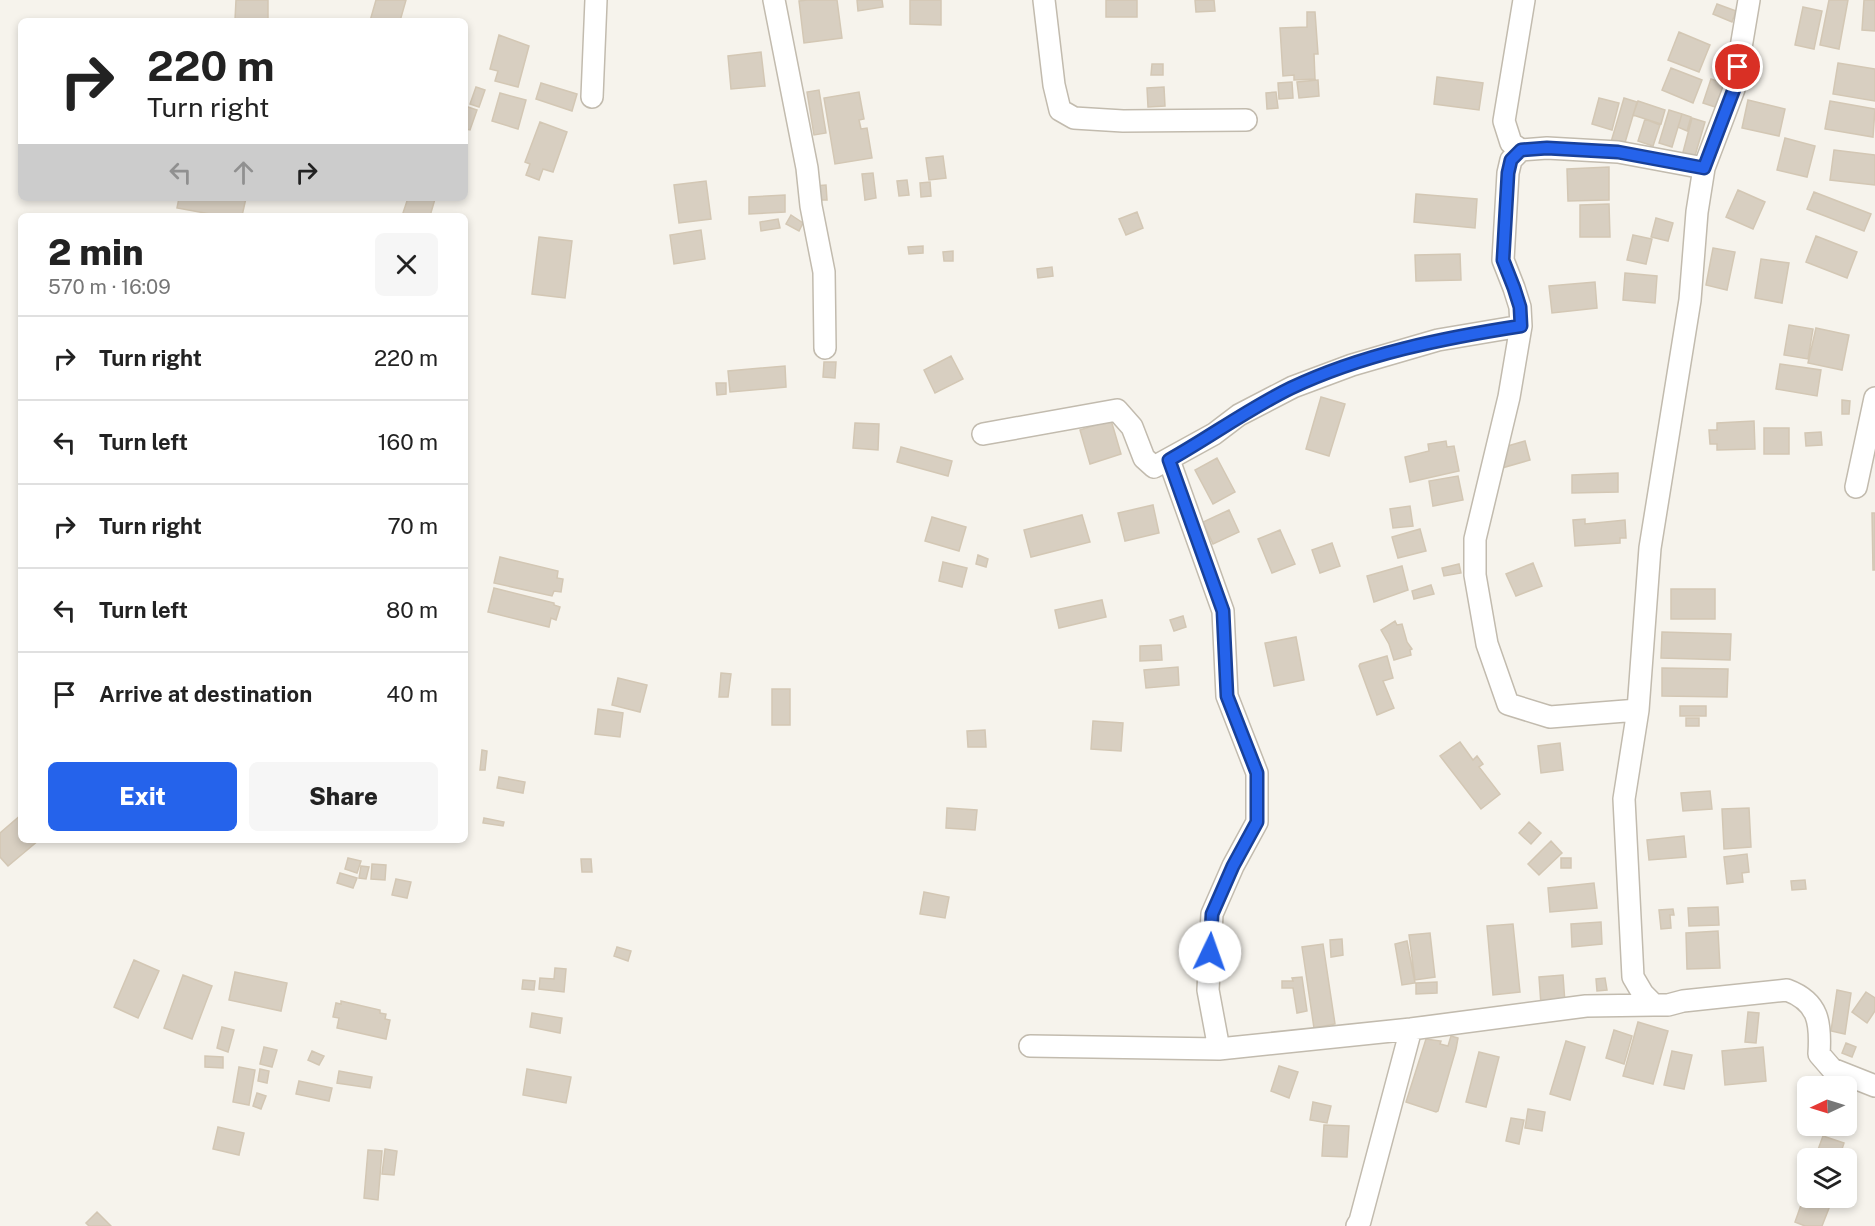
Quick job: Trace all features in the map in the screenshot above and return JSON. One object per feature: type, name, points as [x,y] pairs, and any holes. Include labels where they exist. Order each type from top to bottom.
[{"type":"street","points":[[592,97],[596,0]]},
{"type":"street","points":[[774,0],[805,157],[811,206],[824,272],[825,348]]},
{"type":"street","points":[[1044,0],[1054,85],[1060,110],[1074,118],[1123,121],[1246,120]]},
{"type":"street","points":[[1524,0],[1504,121],[1511,143],[1521,150],[1547,148],[1618,152],[1704,168]]},
{"type":"street","points":[[1654,1005],[1643,994],[1633,977],[1624,799],[1638,710],[1650,548],[1690,300],[1697,212],[1704,168],[1734,89],[1749,0]]},
{"type":"street","points":[[1521,150],[1511,160],[1508,173],[1503,260],[1520,307],[1521,326],[1509,397],[1475,539],[1475,575],[1487,644],[1508,704],[1550,717],[1638,710]]},
{"type":"street","points":[[983,434],[1117,410],[1132,427],[1144,458],[1154,467],[1214,434],[1239,416],[1293,387],[1342,369],[1438,340],[1521,326]]},
{"type":"street","points":[[1856,487],[1875,398]]},
{"type":"street","points":[[1169,460],[1223,611],[1227,696],[1257,773],[1257,822],[1233,866],[1212,914],[1208,990],[1219,1049]]},
{"type":"street","points":[[1030,1046],[1219,1049],[1411,1029],[1586,1006],[1668,1005],[1683,1001],[1787,990],[1803,996],[1819,1020],[1819,1054],[1832,1069],[1875,1086]]},
{"type":"street","points":[[1357,1226],[1411,1029]]},
{"type":"building","points":[[236,0],[268,0],[268,18],[235,18]]},
{"type":"building","points":[[376,0],[406,0],[401,18],[371,18]]},
{"type":"building","points":[[837,0],[842,38],[804,43],[799,1]]},
{"type":"building","points":[[857,0],[882,0],[883,7],[858,11]]},
{"type":"building","points":[[910,0],[941,0],[941,25],[910,24]]},
{"type":"building","points":[[1106,0],[1137,0],[1137,17],[1106,17]]},
{"type":"building","points":[[1195,0],[1214,0],[1215,11],[1196,12]]},
{"type":"building","points":[[1829,0],[1848,0],[1839,49],[1820,45]]},
{"type":"building","points":[[1864,0],[1875,0],[1875,31],[1862,30]]},
{"type":"building","points":[[1717,4],[1736,11],[1732,22],[1713,14]]},
{"type":"building","points":[[1803,7],[1822,11],[1814,49],[1795,45]]},
{"type":"building","points":[[1307,12],[1315,12],[1318,54],[1314,54],[1315,79],[1294,80],[1294,75],[1283,76],[1280,28],[1307,27]]},
{"type":"building","points":[[1679,32],[1710,45],[1699,72],[1668,60]]},
{"type":"building","points":[[499,35],[529,46],[518,87],[495,81],[498,71],[490,69]]},
{"type":"building","points":[[761,52],[765,86],[731,89],[728,56]]},
{"type":"building","points":[[1838,63],[1875,69],[1875,101],[1833,94]]},
{"type":"building","points":[[1152,64],[1163,64],[1163,75],[1151,75]]},
{"type":"building","points":[[1671,68],[1702,80],[1693,103],[1662,90]]},
{"type":"building","points":[[1437,77],[1483,83],[1479,110],[1434,104]]},
{"type":"building","points":[[1711,79],[1725,84],[1718,108],[1703,103]]},
{"type":"building","points":[[1318,80],[1319,96],[1299,98],[1297,82]]},
{"type":"building","points":[[1292,82],[1293,98],[1279,99],[1278,83]]},
{"type":"building","points":[[541,83],[577,94],[572,111],[536,99]]},
{"type":"building","points":[[476,87],[485,90],[479,107],[470,104]]},
{"type":"building","points":[[1164,87],[1165,106],[1148,107],[1147,88]]},
{"type":"building","points":[[819,90],[826,133],[814,135],[807,92]]},
{"type":"building","points":[[859,92],[864,119],[859,120],[861,129],[867,128],[872,158],[835,164],[824,98]]},
{"type":"building","points":[[1276,92],[1278,108],[1267,109],[1266,93]]},
{"type":"building","points":[[500,93],[526,100],[518,129],[492,121]]},
{"type":"building","points":[[1599,98],[1619,103],[1612,130],[1592,124]]},
{"type":"building","points":[[1624,98],[1637,102],[1624,146],[1611,142]]},
{"type":"building","points":[[1748,100],[1785,109],[1779,136],[1742,128]]},
{"type":"building","points":[[1638,101],[1665,110],[1661,124],[1633,115]]},
{"type":"building","points":[[1830,101],[1875,109],[1873,137],[1825,129]]},
{"type":"building","points":[[468,107],[477,110],[470,130],[468,130]]},
{"type":"building","points":[[1669,110],[1682,114],[1672,147],[1659,143]]},
{"type":"building","points":[[1682,114],[1691,117],[1687,131],[1678,127]]},
{"type":"building","points":[[1692,118],[1705,122],[1694,159],[1682,156]]},
{"type":"building","points":[[1645,119],[1660,125],[1653,146],[1638,141]]},
{"type":"building","points":[[540,122],[567,132],[553,172],[543,169],[539,180],[526,175],[530,164],[525,162]]},
{"type":"building","points":[[1785,138],[1815,146],[1807,177],[1777,170]]},
{"type":"building","points":[[1834,150],[1875,155],[1875,185],[1830,180]]},
{"type":"building","points":[[943,156],[946,178],[929,180],[926,158]]},
{"type":"building","points":[[1609,167],[1609,200],[1568,201],[1567,169]]},
{"type":"building","points":[[873,173],[876,198],[865,200],[862,174]]},
{"type":"building","points":[[907,180],[909,195],[899,196],[897,181]]},
{"type":"building","points":[[706,181],[711,219],[679,223],[674,185]]},
{"type":"building","points":[[930,182],[931,196],[921,197],[920,183]]},
{"type":"building","points":[[826,185],[827,200],[814,200],[814,186]]},
{"type":"building","points":[[1738,190],[1765,202],[1753,229],[1726,217]]},
{"type":"building","points":[[1814,192],[1871,214],[1864,231],[1807,209]]},
{"type":"building","points":[[1416,194],[1477,199],[1475,228],[1414,222]]},
{"type":"building","points":[[785,195],[785,212],[749,214],[749,197]]},
{"type":"building","points":[[178,201],[245,201],[243,213],[204,213],[177,208]]},
{"type":"building","points":[[407,201],[434,201],[431,213],[403,213]]},
{"type":"building","points":[[1609,204],[1610,237],[1580,237],[1580,205]]},
{"type":"building","points":[[1137,212],[1143,228],[1126,235],[1119,219]]},
{"type":"building","points":[[791,215],[803,223],[799,231],[786,224]]},
{"type":"building","points":[[1656,218],[1673,223],[1668,241],[1651,237]]},
{"type":"building","points":[[778,219],[780,228],[761,231],[760,222]]},
{"type":"building","points":[[701,230],[705,259],[674,264],[670,235]]},
{"type":"building","points":[[1633,235],[1652,239],[1646,264],[1627,260]]},
{"type":"building","points":[[1816,236],[1857,252],[1847,278],[1806,262]]},
{"type":"building","points":[[539,237],[572,241],[565,298],[532,294]]},
{"type":"building","points":[[923,246],[923,253],[909,254],[908,247]]},
{"type":"building","points":[[1713,248],[1735,252],[1727,290],[1706,285]]},
{"type":"building","points":[[953,251],[953,261],[944,261],[943,252]]},
{"type":"building","points":[[1460,254],[1461,280],[1416,281],[1415,255]]},
{"type":"building","points":[[1761,259],[1789,263],[1782,303],[1755,298]]},
{"type":"building","points":[[1052,267],[1053,276],[1038,278],[1037,269]]},
{"type":"building","points":[[1625,273],[1657,276],[1655,303],[1623,300]]},
{"type":"building","points":[[1595,282],[1597,308],[1552,313],[1549,286]]},
{"type":"building","points":[[1789,325],[1813,329],[1808,359],[1784,355]]},
{"type":"building","points":[[1816,328],[1849,335],[1842,370],[1808,363]]},
{"type":"building","points":[[951,356],[963,379],[935,393],[924,370]]},
{"type":"building","points":[[824,362],[836,362],[835,378],[823,377]]},
{"type":"building","points":[[1780,364],[1821,370],[1817,396],[1776,389]]},
{"type":"building","points":[[785,366],[786,387],[730,392],[728,371]]},
{"type":"building","points":[[716,383],[726,383],[726,394],[717,395]]},
{"type":"building","points":[[1321,397],[1345,404],[1329,456],[1306,449]]},
{"type":"building","points":[[1842,400],[1850,401],[1849,414],[1842,414]]},
{"type":"building","points":[[1111,420],[1121,454],[1090,464],[1080,430]]},
{"type":"building","points":[[1754,421],[1755,449],[1717,450],[1717,444],[1710,444],[1709,430],[1717,430],[1717,423]]},
{"type":"building","points":[[855,423],[879,424],[878,450],[853,448]]},
{"type":"building","points":[[1764,428],[1789,428],[1789,454],[1764,454]]},
{"type":"building","points":[[1821,432],[1822,445],[1806,446],[1805,433]]},
{"type":"building","points":[[1446,441],[1447,447],[1454,446],[1459,471],[1410,482],[1405,457],[1429,451],[1428,444]]},
{"type":"building","points":[[1525,441],[1530,460],[1502,468],[1497,449]]},
{"type":"building","points":[[901,447],[952,461],[948,476],[897,462]]},
{"type":"building","points":[[1217,458],[1235,492],[1213,504],[1195,470]]},
{"type":"building","points":[[1618,473],[1618,492],[1572,493],[1572,475]]},
{"type":"building","points":[[1458,476],[1463,500],[1433,506],[1429,481]]},
{"type":"building","points":[[1153,505],[1159,533],[1125,541],[1118,513]]},
{"type":"building","points":[[1410,506],[1413,526],[1393,528],[1390,509]]},
{"type":"building","points":[[1229,510],[1239,532],[1213,544],[1203,522]]},
{"type":"building","points":[[1872,513],[1875,513],[1875,570],[1873,570]]},
{"type":"building","points":[[1082,515],[1090,542],[1031,557],[1024,530]]},
{"type":"building","points":[[932,517],[966,527],[959,551],[925,541]]},
{"type":"building","points":[[1585,519],[1585,524],[1625,520],[1626,538],[1620,538],[1620,543],[1575,546],[1573,520]]},
{"type":"building","points":[[1420,529],[1426,551],[1398,558],[1392,537]]},
{"type":"building","points":[[1280,530],[1295,564],[1272,573],[1258,539]]},
{"type":"building","points":[[1332,543],[1340,566],[1320,573],[1312,550]]},
{"type":"building","points":[[978,555],[988,559],[986,567],[976,564]]},
{"type":"building","points":[[500,557],[558,571],[557,578],[563,579],[561,592],[554,591],[552,596],[494,583]]},
{"type":"building","points":[[943,562],[967,568],[962,587],[939,581]]},
{"type":"building","points":[[1533,563],[1542,586],[1516,596],[1506,574]]},
{"type":"building","points":[[1459,564],[1461,573],[1444,576],[1442,568]]},
{"type":"building","points":[[1402,566],[1408,590],[1374,602],[1367,576]]},
{"type":"building","points":[[1431,585],[1434,594],[1414,599],[1412,591]]},
{"type":"building","points":[[494,588],[554,603],[560,607],[556,620],[551,618],[549,627],[488,612]]},
{"type":"building","points":[[1671,589],[1715,589],[1715,619],[1671,619]]},
{"type":"building","points":[[1102,600],[1106,617],[1059,628],[1055,610]]},
{"type":"building","points":[[1183,616],[1186,627],[1174,631],[1170,620]]},
{"type":"building","points":[[1395,621],[1397,625],[1402,624],[1407,642],[1412,649],[1410,650],[1411,655],[1394,660],[1381,630]]},
{"type":"building","points":[[1662,632],[1731,634],[1730,660],[1661,658]]},
{"type":"building","points":[[1296,637],[1304,680],[1274,686],[1265,643]]},
{"type":"building","points":[[1161,645],[1162,660],[1140,661],[1140,646]]},
{"type":"building","points":[[1387,656],[1393,678],[1383,681],[1394,708],[1377,715],[1359,666]]},
{"type":"building","points":[[1178,667],[1179,685],[1146,688],[1144,670]]},
{"type":"building","points":[[1662,668],[1728,669],[1727,697],[1662,696]]},
{"type":"building","points":[[721,673],[731,674],[728,697],[719,697]]},
{"type":"building","points":[[618,678],[647,685],[640,712],[612,705]]},
{"type":"building","points":[[772,689],[790,689],[790,725],[772,725]]},
{"type":"building","points":[[1680,706],[1706,706],[1706,716],[1680,716]]},
{"type":"building","points":[[598,709],[623,713],[620,737],[595,734]]},
{"type":"building","points":[[1686,718],[1699,718],[1699,726],[1686,726]]},
{"type":"building","points":[[1093,721],[1123,723],[1121,751],[1091,749]]},
{"type":"building","points":[[985,730],[986,747],[968,747],[967,731]]},
{"type":"building","points":[[1460,742],[1473,760],[1477,756],[1483,764],[1479,767],[1500,794],[1481,809],[1440,756]]},
{"type":"building","points":[[1560,743],[1563,770],[1541,773],[1538,746]]},
{"type":"building","points":[[482,750],[487,751],[485,770],[480,770]]},
{"type":"building","points":[[499,777],[525,782],[523,793],[497,788]]},
{"type":"building","points":[[1710,791],[1712,809],[1683,811],[1681,793]]},
{"type":"building","points":[[947,808],[977,810],[975,830],[946,828]]},
{"type":"building","points":[[1749,808],[1751,847],[1724,849],[1722,809]]},
{"type":"building","points":[[18,818],[18,843],[35,843],[8,866],[0,857],[0,833]]},
{"type":"building","points":[[484,818],[504,822],[503,826],[483,823]]},
{"type":"building","points":[[1529,822],[1541,833],[1531,844],[1519,833]]},
{"type":"building","points":[[1684,836],[1686,857],[1649,860],[1647,840]]},
{"type":"building","points":[[1551,841],[1562,853],[1539,875],[1528,864]]},
{"type":"building","points":[[1747,854],[1749,872],[1742,873],[1743,882],[1727,884],[1724,857]]},
{"type":"building","points":[[348,858],[361,861],[357,873],[345,869]]},
{"type":"building","points":[[1561,858],[1571,858],[1571,868],[1561,868]]},
{"type":"building","points":[[581,859],[591,859],[592,872],[582,872]]},
{"type":"building","points":[[372,864],[386,865],[385,880],[371,879]]},
{"type":"building","points":[[361,866],[369,867],[366,879],[359,878]]},
{"type":"building","points":[[340,873],[357,878],[353,888],[337,883]]},
{"type":"building","points":[[396,879],[411,882],[407,898],[392,895]]},
{"type":"building","points":[[1805,880],[1806,889],[1792,890],[1791,881]]},
{"type":"building","points":[[1594,883],[1597,908],[1550,912],[1548,888]]},
{"type":"building","points":[[924,892],[949,897],[945,918],[920,914]]},
{"type":"building","points":[[1718,907],[1719,925],[1689,926],[1688,908]]},
{"type":"building","points":[[1673,909],[1674,915],[1670,915],[1671,928],[1661,929],[1659,910]]},
{"type":"building","points":[[1601,922],[1602,944],[1572,947],[1571,924]]},
{"type":"building","points":[[1513,924],[1520,992],[1493,995],[1487,926]]},
{"type":"building","points":[[1718,931],[1720,968],[1687,969],[1686,933]]},
{"type":"building","points":[[1430,933],[1435,977],[1415,980],[1409,935]]},
{"type":"building","points":[[1342,939],[1343,955],[1331,957],[1330,940]]},
{"type":"building","points":[[1407,941],[1415,983],[1402,985],[1395,944]]},
{"type":"building","points":[[1323,944],[1335,1024],[1314,1028],[1302,947]]},
{"type":"building","points":[[617,947],[631,951],[628,961],[614,956]]},
{"type":"building","points":[[134,960],[159,971],[138,1018],[114,1007]]},
{"type":"building","points":[[555,968],[566,969],[564,992],[539,989],[540,978],[554,979]]},
{"type":"building","points":[[235,972],[287,983],[281,1011],[229,1000]]},
{"type":"building","points":[[183,975],[212,986],[192,1039],[164,1028]]},
{"type":"building","points":[[1563,975],[1565,1003],[1541,1005],[1539,977]]},
{"type":"building","points":[[1302,977],[1307,1011],[1297,1013],[1293,988],[1282,988],[1282,981],[1293,981],[1292,978]]},
{"type":"building","points":[[1605,978],[1607,990],[1597,991],[1596,979]]},
{"type":"building","points":[[523,980],[535,981],[534,990],[522,989]]},
{"type":"building","points":[[1437,982],[1437,993],[1416,994],[1416,983]]},
{"type":"building","points":[[1837,990],[1851,993],[1845,1034],[1831,1031]]},
{"type":"building","points":[[1866,992],[1875,998],[1875,1011],[1867,1023],[1852,1012]]},
{"type":"building","points":[[341,1001],[380,1010],[380,1013],[386,1014],[385,1019],[390,1020],[386,1039],[337,1028],[339,1018],[333,1017],[336,1003],[341,1004]]},
{"type":"building","points":[[1748,1012],[1759,1013],[1756,1043],[1745,1042]]},
{"type":"building","points":[[532,1013],[562,1018],[560,1033],[530,1027]]},
{"type":"building","points":[[1638,1022],[1668,1031],[1653,1084],[1623,1076]]},
{"type":"building","points":[[222,1027],[234,1030],[228,1052],[217,1048]]},
{"type":"building","points":[[1614,1030],[1632,1036],[1624,1064],[1606,1058]]},
{"type":"building","points":[[1451,1036],[1458,1038],[1438,1111],[1406,1102],[1426,1039],[1441,1041],[1440,1044],[1448,1046]]},
{"type":"building","points":[[1566,1041],[1585,1047],[1570,1100],[1550,1094]]},
{"type":"building","points":[[1846,1043],[1856,1047],[1852,1057],[1842,1053]]},
{"type":"building","points":[[264,1047],[277,1050],[272,1067],[260,1064]]},
{"type":"building","points":[[1763,1047],[1766,1081],[1725,1085],[1722,1051]]},
{"type":"building","points":[[312,1051],[324,1056],[319,1065],[308,1060]]},
{"type":"building","points":[[1672,1051],[1692,1055],[1684,1089],[1664,1085]]},
{"type":"building","points":[[1479,1052],[1499,1057],[1486,1107],[1466,1102]]},
{"type":"building","points":[[205,1056],[223,1057],[223,1068],[205,1067]]},
{"type":"building","points":[[1279,1066],[1298,1072],[1289,1098],[1271,1091]]},
{"type":"building","points":[[239,1067],[255,1070],[249,1105],[233,1102]]},
{"type":"building","points":[[260,1069],[269,1071],[267,1083],[258,1081]]},
{"type":"building","points":[[527,1069],[571,1077],[566,1103],[523,1095]]},
{"type":"building","points":[[339,1071],[372,1077],[370,1088],[337,1083]]},
{"type":"building","points":[[299,1081],[332,1088],[329,1101],[296,1094]]},
{"type":"building","points":[[257,1093],[266,1096],[261,1109],[253,1106]]},
{"type":"building","points":[[1313,1102],[1331,1106],[1327,1123],[1310,1120]]},
{"type":"building","points":[[1528,1109],[1545,1112],[1542,1131],[1525,1128]]},
{"type":"building","points":[[1511,1118],[1524,1120],[1519,1144],[1506,1141]]},
{"type":"building","points":[[1324,1125],[1349,1126],[1347,1157],[1322,1156]]},
{"type":"building","points":[[218,1127],[244,1133],[239,1155],[213,1149]]},
{"type":"building","points":[[1823,1136],[1844,1143],[1842,1148],[1819,1148]]},
{"type":"building","points":[[385,1149],[397,1151],[394,1175],[382,1174]]},
{"type":"building","points":[[368,1150],[382,1151],[378,1200],[364,1198]]},
{"type":"building","points":[[1800,1208],[1829,1208],[1822,1226],[1805,1226],[1795,1222]]},
{"type":"building","points":[[97,1212],[111,1226],[89,1226],[86,1223]]},
{"type":"route","points":[[1210,952],[1212,914],[1233,866],[1257,822],[1257,773],[1227,696],[1223,611],[1169,460],[1214,434],[1239,416],[1293,387],[1352,365],[1438,340],[1521,326],[1520,307],[1503,260],[1508,173],[1511,160],[1521,150],[1547,148],[1618,152],[1704,168],[1734,89],[1738,67]]}]
